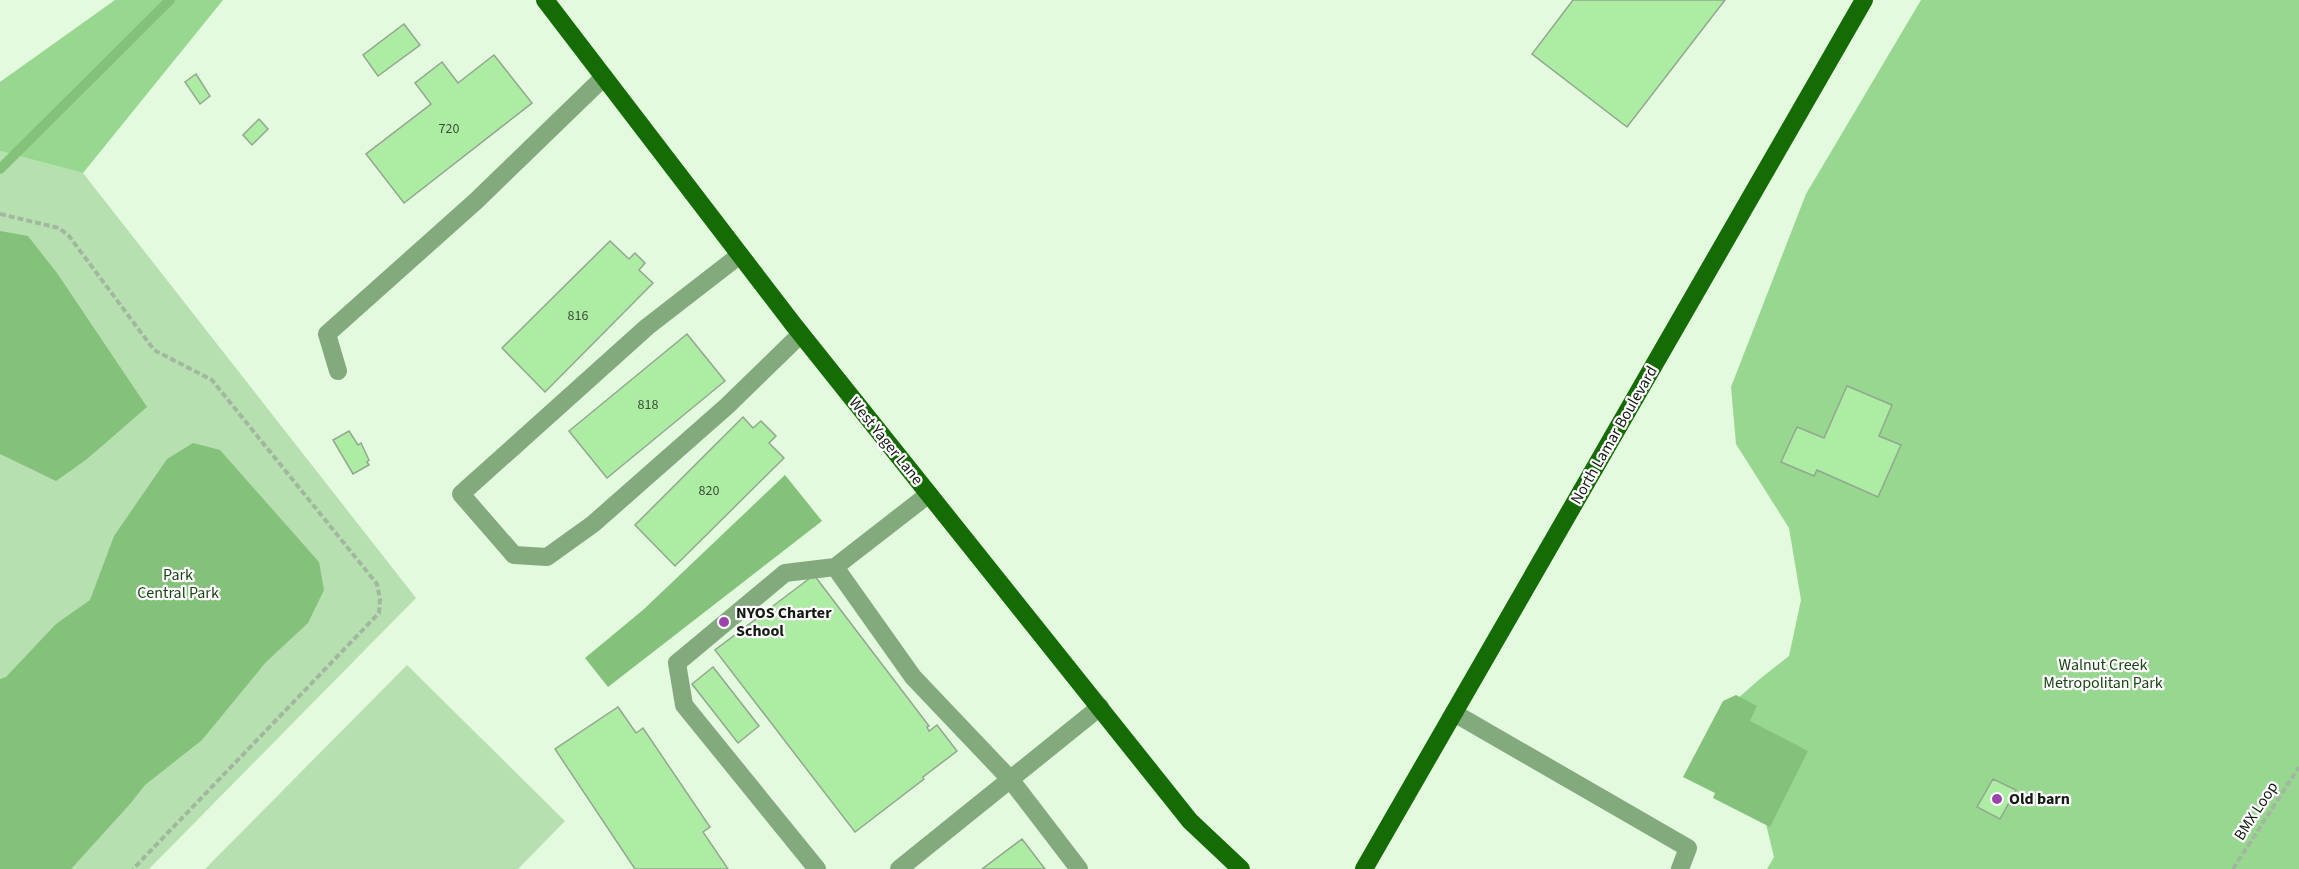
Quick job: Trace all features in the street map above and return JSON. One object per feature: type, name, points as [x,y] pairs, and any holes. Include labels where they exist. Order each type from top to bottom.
[{"type":"main road","name":"West Yager Lane","points":[[545,0],[801,334],[1190,821],[1241,869]]},
{"type":"main road","name":"North Lamar Boulevard","points":[[1364,869],[1864,0]]},
{"type":"lane","points":[[338,371],[327,334],[476,201],[604,77]]},
{"type":"lane","points":[[740,255],[647,327],[461,494],[514,555],[547,557],[593,524],[727,406],[801,334]]},
{"type":"lane","points":[[818,869],[684,705],[677,663],[785,573],[835,567],[929,494]]},
{"type":"lane","points":[[835,567],[913,677],[1011,779],[1079,869]]},
{"type":"lane","points":[[899,869],[1100,707]]},
{"type":"lane","points":[[1454,713],[1688,848],[1680,869]]},
{"type":"path","points":[[0,214],[59,228],[69,236],[154,350],[212,380],[377,584],[380,599],[379,613],[132,869]]},
{"type":"path","name":"BMX Loop","points":[[2232,869],[2299,767]]},
{"type":"green space","points":[[115,0],[223,0],[83,173],[0,151],[0,82]]},
{"type":"green space","name":"Walnut Creek Metropolitan Park","points":[[1921,0],[2299,0],[2299,869],[1767,869],[1774,857],[1736,700],[1789,656],[1801,600],[1789,528],[1736,444],[1731,387],[1806,194]]},
{"type":"green space","name":"Park Central Park","points":[[0,151],[83,173],[416,598],[149,869],[0,869]]},
{"type":"green space","points":[[407,665],[565,821],[518,869],[205,869]]},
{"type":"shaded area","points":[[0,231],[28,236],[57,273],[147,407],[87,459],[56,481],[0,454]]},
{"type":"shaded area","points":[[193,443],[220,450],[319,562],[324,590],[308,623],[266,662],[202,740],[145,785],[71,869],[0,869],[0,679],[6,677],[56,624],[90,600],[114,536],[167,459]]},
{"type":"shaded area","points":[[785,475],[822,521],[608,687],[585,658],[643,610]]},
{"type":"shaded area","points":[[1736,695],[1757,706],[1750,721],[1808,751],[1770,827],[1713,798],[1715,793],[1683,777],[1723,701]]},
{"type":"building","points":[[1573,0],[1725,0],[1627,127],[1532,54]]},
{"type":"building","points":[[404,24],[420,45],[378,76],[363,55]]},
{"type":"building","points":[[494,55],[532,103],[404,203],[366,154],[431,104],[415,83],[442,62],[458,83]]},
{"type":"building","points":[[196,74],[210,96],[200,104],[185,82]]},
{"type":"building","points":[[259,119],[268,129],[252,145],[243,135]]},
{"type":"building","points":[[610,241],[629,259],[635,253],[645,263],[639,270],[653,283],[545,392],[502,348]]},
{"type":"building","points":[[687,334],[725,381],[607,478],[569,431]]},
{"type":"building","points":[[1847,386],[1892,405],[1879,436],[1901,445],[1878,497],[1817,470],[1814,476],[1781,462],[1797,427],[1824,438]]},
{"type":"building","points":[[743,417],[753,428],[761,421],[776,436],[769,443],[784,458],[675,566],[635,525]]},
{"type":"building","points":[[349,431],[358,445],[361,443],[369,460],[367,462],[369,465],[353,474],[333,440]]},
{"type":"building","points":[[814,575],[929,726],[927,727],[929,731],[937,725],[957,751],[855,832],[715,650]]},
{"type":"building","points":[[713,667],[759,726],[738,743],[692,684]]},
{"type":"building","points":[[618,707],[636,733],[643,728],[710,827],[703,832],[728,869],[635,869],[555,749]]},
{"type":"building","name":"Old barn","points":[[1993,779],[2016,790],[2000,819],[1977,807]]},
{"type":"building","points":[[1022,839],[1045,869],[982,869]]},
{"type":"waterway","points":[[0,169],[170,0]]},
{"type":"place","name":"NYOS Charter School","points":[[724,622]]},
{"type":"place","name":"Old barn","points":[[1997,799]]}]
